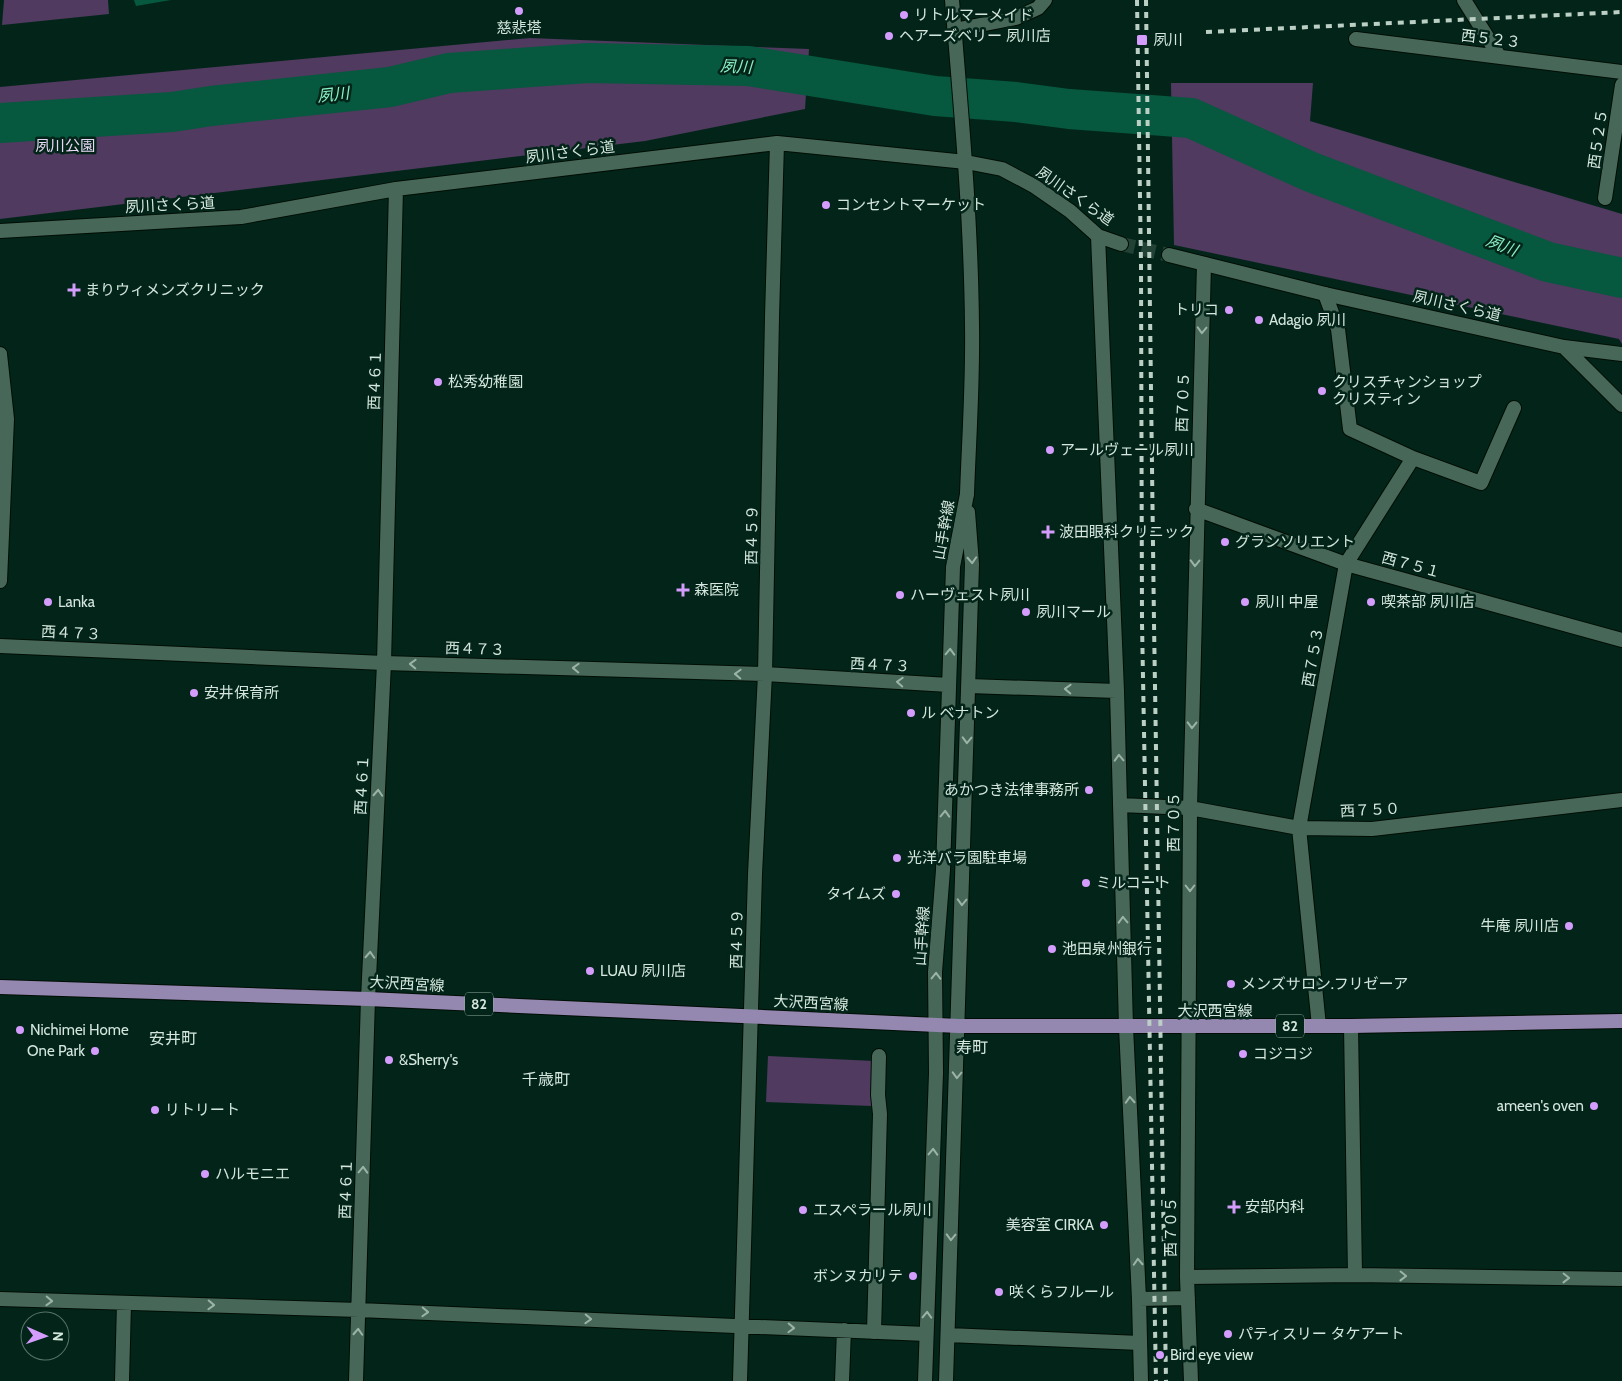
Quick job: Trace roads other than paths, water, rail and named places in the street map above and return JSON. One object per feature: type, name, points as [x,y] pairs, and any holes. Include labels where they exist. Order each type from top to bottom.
[{"type":"main road","name":"大沢西宮線","points":[[0,987],[368,999],[958,1026],[1351,1026],[1622,1021]]},
{"type":"street","points":[[952,0],[954,30],[1016,18],[1038,8],[1045,0]]},
{"type":"street","points":[[1464,0],[1499,56]]},
{"type":"street","name":"山手幹線","points":[[946,1381],[972,564],[967,494],[972,328],[966,162],[954,30]]},
{"type":"street","name":"西５２３","points":[[1356,39],[1622,72]]},
{"type":"street","name":"西５２５","points":[[1605,198],[1622,85]]},
{"type":"street","name":"夙川さくら道","points":[[0,231],[241,217],[396,190],[777,143],[966,162],[1002,169],[1034,186],[1070,211],[1098,236],[1122,244]]},
{"type":"street","name":"西４５９","points":[[740,1381],[755,874],[766,674],[777,143]]},
{"type":"street","name":"西４６１","points":[[356,1381],[368,999],[384,663],[396,190]]},
{"type":"street","points":[[1098,236],[1117,691],[1126,1027],[1141,1381]]},
{"type":"street","name":"夙川さくら道","points":[[1169,256],[1325,294],[1564,347],[1622,354]]},
{"type":"street","name":"西７０５","points":[[1190,1381],[1187,1277],[1190,808],[1196,508],[1204,264]]},
{"type":"street","points":[[1325,294],[1338,330],[1350,429],[1413,458],[1481,483],[1514,408]]},
{"type":"street","points":[[1564,347],[1622,405]]},
{"type":"street","points":[[0,354],[7,420],[0,581]]},
{"type":"street","name":"西７５３","points":[[1319,1026],[1300,828],[1346,564],[1413,458]]},
{"type":"street","name":"山手幹線","points":[[925,1381],[936,1073],[936,972],[943,870],[953,567],[967,494]]},
{"type":"street","name":"西７５１","points":[[1196,508],[1346,564],[1622,640]]},
{"type":"street","name":"西４７３","points":[[0,646],[384,663],[766,674],[949,685]]},
{"type":"street","points":[[969,686],[1117,691]]},
{"type":"street","name":"西７５０","points":[[1120,805],[1190,808],[1300,828],[1372,829],[1622,800]]},
{"type":"street","points":[[1351,1026],[1355,1275]]},
{"type":"street","points":[[874,1332],[880,1114],[878,1095],[879,1056]]},
{"type":"street","points":[[1187,1277],[1355,1275],[1622,1279]]},
{"type":"street","points":[[1139,1299],[1188,1298]]},
{"type":"street","points":[[0,1299],[359,1310],[926,1334]]},
{"type":"street","points":[[122,1381],[124,1303]]},
{"type":"street","points":[[842,1381],[844,1330]]},
{"type":"street","points":[[948,1335],[1140,1342]]},
{"type":"waterway","name":"夙川","points":[[0,123],[172,112],[211,106],[390,87],[449,73],[588,63],[748,66],[935,96],[1191,118],[1311,172],[1548,262],[1622,278]]},
{"type":"tunnel","points":[[1121,244],[1169,255]]},
{"type":"railway","points":[[1137,0],[1141,263],[1142,623],[1156,1381]]},
{"type":"railway","points":[[1146,0],[1166,1381]]},
{"type":"railway","points":[[1206,32],[1622,12]]},
{"type":"place","name":"慈悲塔","points":[[519,11]]},
{"type":"place","name":"リトルマーメイド","points":[[904,15]]},
{"type":"place","name":"ヘアーズベリー 夙川店","points":[[889,36]]},
{"type":"place","name":"夙川","points":[[1142,40]]},
{"type":"place","name":"コンセントマーケット","points":[[826,205]]},
{"type":"place","name":"まりウィメンズクリニック","points":[[74,290]]},
{"type":"place","name":"トリコ","points":[[1229,310]]},
{"type":"place","name":"Adagio 夙川","points":[[1259,320]]},
{"type":"place","name":"松秀幼稚園","points":[[438,382]]},
{"type":"place","name":"クリスチャンショップ クリスティン","points":[[1322,391]]},
{"type":"place","name":"アールヴェール夙川","points":[[1050,450]]},
{"type":"place","name":"波田眼科クリニック","points":[[1048,532]]},
{"type":"place","name":"グランソリエント","points":[[1225,542]]},
{"type":"place","name":"森医院","points":[[683,590]]},
{"type":"place","name":"ハーヴェスト夙川","points":[[900,595]]},
{"type":"place","name":"Lanka","points":[[48,602]]},
{"type":"place","name":"夙川 中屋","points":[[1245,602]]},
{"type":"place","name":"喫茶部 夙川店","points":[[1371,602]]},
{"type":"place","name":"夙川マール","points":[[1026,612]]},
{"type":"place","name":"安井保育所","points":[[194,693]]},
{"type":"place","name":"ル ベナトン","points":[[911,713]]},
{"type":"place","name":"あかつき法律事務所","points":[[1089,790]]},
{"type":"place","name":"光洋バラ園駐車場","points":[[897,858]]},
{"type":"place","name":"ミルコート","points":[[1086,883]]},
{"type":"place","name":"タイムズ","points":[[896,894]]},
{"type":"place","name":"牛庵 夙川店","points":[[1569,926]]},
{"type":"place","name":"池田泉州銀行","points":[[1052,949]]},
{"type":"place","name":"LUAU 夙川店","points":[[590,971]]},
{"type":"place","name":"メンズサロン.フリゼーア","points":[[1231,984]]},
{"type":"place","name":"Nichimei Home","points":[[20,1030]]},
{"type":"place","name":"One Park","points":[[95,1051]]},
{"type":"place","name":"コジコジ","points":[[1243,1054]]},
{"type":"place","name":"&Sherry's","points":[[389,1060]]},
{"type":"place","name":"ameen's oven","points":[[1594,1106]]},
{"type":"place","name":"リトリート","points":[[155,1110]]},
{"type":"place","name":"ハルモニエ","points":[[205,1174]]},
{"type":"place","name":"安部内科","points":[[1234,1207]]},
{"type":"place","name":"エスペラール夙川","points":[[803,1210]]},
{"type":"place","name":"美容室 CIRKA","points":[[1104,1225]]},
{"type":"place","name":"ボンヌカリテ","points":[[913,1276]]},
{"type":"place","name":"咲くらフルール","points":[[999,1292]]},
{"type":"place","name":"パティスリー タケアート","points":[[1228,1334]]},
{"type":"place","name":"Bird eye view","points":[[1160,1355]]},
{"type":"district","name":"安井町","points":[[173,1038]]},
{"type":"district","name":"寿町","points":[[972,1047]]},
{"type":"district","name":"千歳町","points":[[546,1079]]},
{"type":"park label","name":"夙川公園","points":[[65,146]]}]
